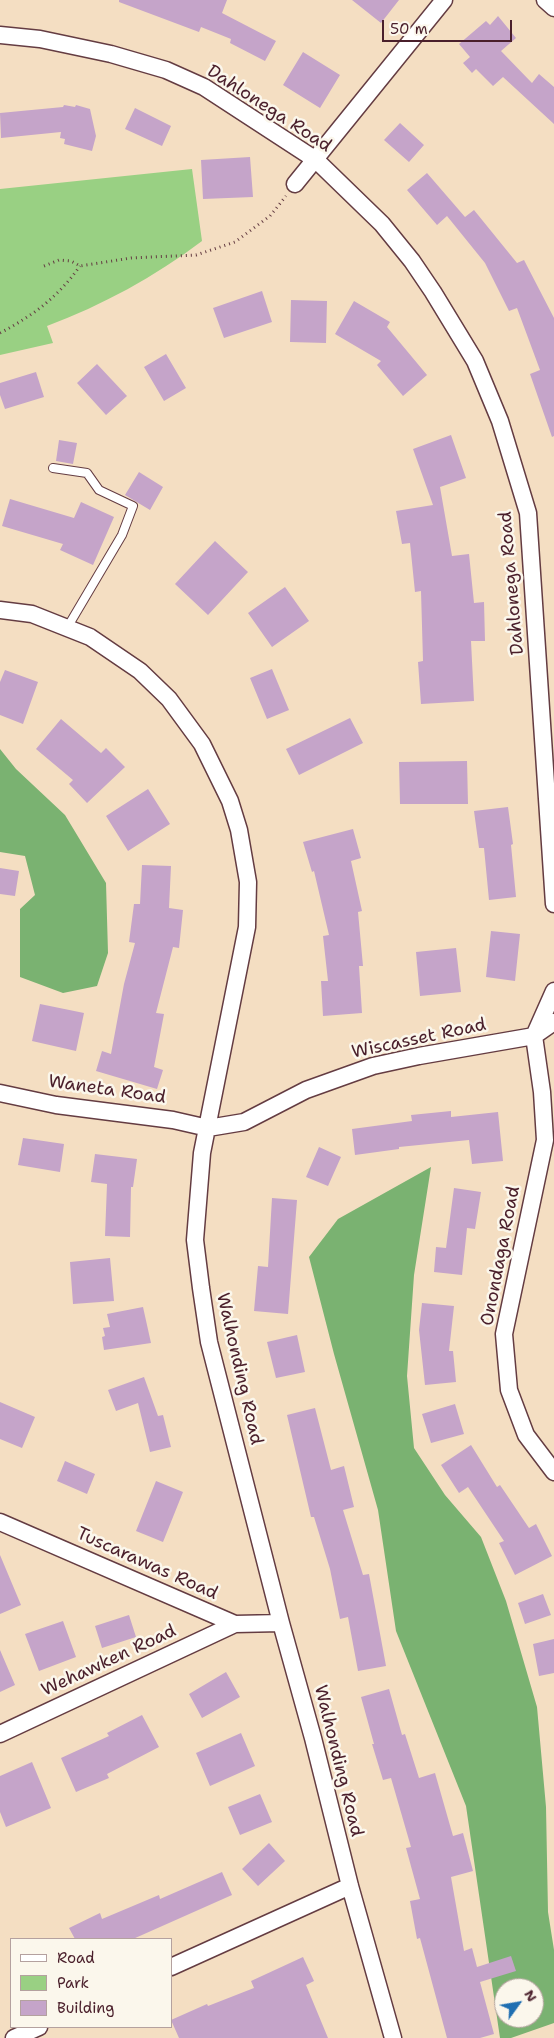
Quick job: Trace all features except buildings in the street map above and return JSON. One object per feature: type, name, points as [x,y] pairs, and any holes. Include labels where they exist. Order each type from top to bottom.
[{"type":"street","points":[[295,184],[444,0]]},
{"type":"street","points":[[545,0],[554,8]]},
{"type":"street","name":"Dahlonega Road","points":[[0,35],[40,39],[111,54],[166,70],[204,88],[316,160],[382,224],[412,261],[433,292],[475,361],[500,421],[528,513],[554,904]]},
{"type":"street","name":"Walhonding Road","points":[[0,610],[32,614],[90,637],[140,671],[169,699],[202,744],[230,801],[239,830],[248,882],[247,927],[202,1153],[195,1240],[200,1288],[209,1342],[281,1623],[313,1738],[350,1886],[393,2038]]},
{"type":"street","points":[[534,1036],[554,991]]},
{"type":"street","name":"Wiscasset Road","points":[[208,1128],[244,1122],[306,1090],[373,1066],[534,1036],[554,1022]]},
{"type":"street","name":"Onondaga Road","points":[[534,1036],[542,1092],[545,1140],[504,1334],[509,1390],[526,1434],[554,1472]]},
{"type":"street","name":"Waneta Road","points":[[0,1093],[56,1105],[173,1120],[208,1128]]},
{"type":"street","name":"Tuscarawas Road","points":[[0,1522],[235,1624],[281,1623]]},
{"type":"street","name":"Wehawken Road","points":[[0,1734],[235,1624]]},
{"type":"street","points":[[172,1967],[350,1886]]},
{"type":"street","points":[[14,2038],[37,2028]]},
{"type":"lane","points":[[53,468],[87,473],[99,490],[133,506],[122,534],[68,628]]},
{"type":"path","points":[[44,266],[59,260],[71,261],[80,266],[131,258],[196,255],[236,242],[270,216],[295,184]]},
{"type":"path","points":[[0,333],[30,317],[67,285],[80,266]]},
{"type":"green space","points":[[192,169],[202,241],[165,267],[128,289],[88,309],[47,326],[53,343],[0,355],[0,189]]},
{"type":"green space","points":[[0,749],[16,769],[65,815],[106,883],[108,953],[97,986],[63,993],[20,977],[20,909],[35,895],[25,856],[0,852]]},
{"type":"green space","points":[[431,1167],[414,1275],[407,1376],[414,1448],[445,1495],[481,1537],[506,1601],[537,1707],[546,1807],[548,1912],[554,1950],[554,2023],[544,2026],[544,1978],[494,1978],[494,1997],[466,1806],[396,1631],[378,1510],[309,1257],[338,1219]]},
{"type":"green space","points":[[499,2028],[540,2028],[511,2038],[500,2038]]}]
